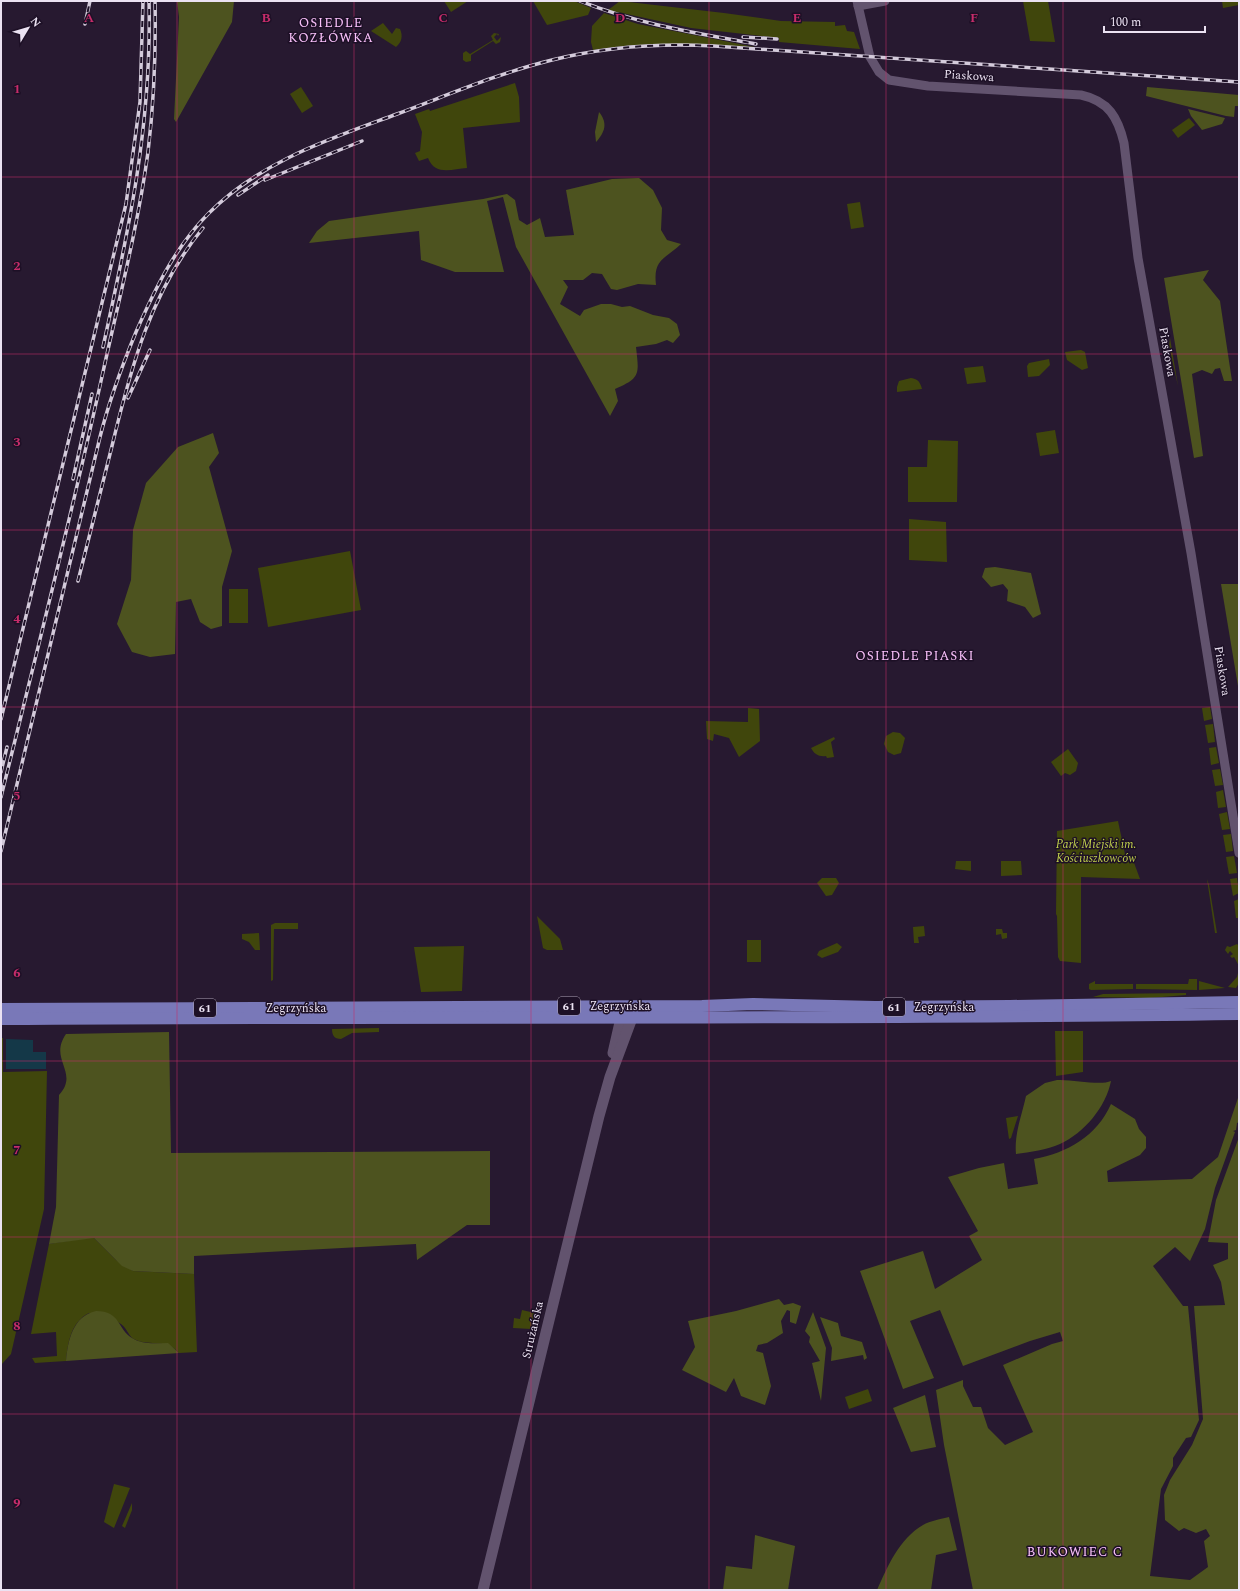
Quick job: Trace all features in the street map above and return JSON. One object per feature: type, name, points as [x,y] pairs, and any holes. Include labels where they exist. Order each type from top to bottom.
[{"type":"main road","name":"Zegrzyńska","points":[[1,1019],[83,1014],[753,1004],[875,1007],[1239,1002]]},
{"type":"main road","name":"Strużańska","points":[[483,1590],[559,1277],[610,1077],[617,1063],[626,1018],[632,1006]]},
{"type":"main road","name":"Zegrzyńska","points":[[1,1009],[83,1014],[626,1018],[1239,1014]]},
{"type":"street","points":[[858,3],[885,1]]},
{"type":"street","name":"Piaskowa","points":[[858,3],[870,57],[883,76],[889,80],[902,83],[1089,97],[1110,110],[1120,125],[1124,143],[1138,258],[1190,546],[1239,853]]},
{"type":"green space","points":[[177,1],[234,1],[232,22],[176,122],[174,119],[179,17]]},
{"type":"green space","points":[[444,1],[468,1],[451,12]]},
{"type":"green space","points":[[533,1],[574,1],[591,8],[588,15],[547,25]]},
{"type":"green space","points":[[620,1],[781,21],[835,22],[835,26],[845,25],[847,31],[854,32],[860,49],[779,42],[779,38],[691,28],[608,10]]},
{"type":"green space","points":[[1023,1],[1048,1],[1055,42],[1030,41]]},
{"type":"green space","points":[[1222,1],[1239,1],[1239,5],[1223,8]]},
{"type":"green space","points":[[604,13],[638,24],[755,47],[654,44],[593,50],[591,42],[592,26]]},
{"type":"green space","points":[[383,23],[392,34],[396,28],[400,29],[401,39],[400,43],[396,47],[371,31]]},
{"type":"green space","points":[[494,33],[499,34],[498,36],[497,34],[494,37],[497,41],[501,37],[500,42],[496,44],[493,41],[471,55],[471,61],[466,62],[463,60],[463,53],[466,51],[470,54],[493,40],[491,36]]},
{"type":"green space","points":[[515,83],[519,97],[520,122],[463,128],[467,168],[444,170],[431,164],[428,158],[419,161],[415,153],[420,151],[422,132],[415,114],[429,109],[430,111]]},
{"type":"green space","points":[[301,87],[313,106],[302,113],[290,94]]},
{"type":"green space","points":[[1147,87],[1239,95],[1239,106],[1235,106],[1234,117],[1226,116],[1146,96]]},
{"type":"green space","points":[[1188,109],[1225,118],[1222,124],[1202,130],[1191,116]]},
{"type":"green space","points":[[599,112],[604,120],[604,127],[602,135],[596,142],[595,132]]},
{"type":"green space","points":[[1189,118],[1195,125],[1178,138],[1172,130]]},
{"type":"green space","points":[[639,178],[653,190],[662,208],[661,230],[667,240],[681,244],[658,265],[656,270],[656,285],[638,284],[617,290],[611,289],[602,274],[592,273],[583,280],[563,280],[568,287],[560,304],[580,316],[584,310],[601,304],[611,304],[622,307],[630,306],[653,315],[669,318],[677,324],[680,335],[673,343],[667,340],[656,344],[636,347],[638,369],[634,378],[630,382],[615,389],[618,401],[610,416],[516,247],[503,197],[487,201],[504,272],[455,272],[421,260],[419,231],[309,243],[317,231],[329,221],[483,199],[507,194],[515,200],[519,220],[527,225],[540,218],[545,237],[574,235],[566,190],[612,179]]},
{"type":"green space","points":[[860,202],[864,227],[851,229],[847,204]]},
{"type":"green space","points":[[1209,270],[1203,280],[1220,301],[1232,381],[1224,381],[1220,368],[1215,369],[1212,374],[1202,370],[1192,374],[1203,456],[1194,458],[1164,278]]},
{"type":"green space","points":[[1170,338],[1178,386],[1169,346]]},
{"type":"green space","points":[[1081,350],[1085,352],[1088,368],[1082,370],[1067,360],[1065,352]]},
{"type":"green space","points":[[1049,359],[1050,365],[1039,376],[1028,377],[1027,366],[1029,363]]},
{"type":"green space","points":[[983,366],[986,382],[967,384],[964,368]]},
{"type":"green space","points":[[911,378],[918,381],[922,389],[897,392],[899,381]]},
{"type":"green space","points":[[1055,430],[1059,453],[1040,456],[1036,433]]},
{"type":"green space","points":[[213,433],[219,453],[209,467],[232,551],[222,587],[222,626],[211,629],[200,622],[191,599],[176,602],[175,654],[150,657],[132,652],[117,624],[131,580],[133,530],[146,483],[178,447]]},
{"type":"green space","points":[[928,440],[958,441],[957,502],[908,502],[908,467],[927,467]]},
{"type":"green space","points":[[909,519],[946,522],[947,562],[909,560]]},
{"type":"green space","points":[[350,551],[361,610],[268,627],[258,568]]},
{"type":"green space","points":[[995,567],[1031,573],[1041,614],[1033,618],[1025,607],[1007,601],[1008,590],[1003,584],[991,587],[982,577],[985,568]]},
{"type":"green space","points":[[1221,584],[1239,584],[1239,692]]},
{"type":"green space","points":[[229,589],[248,589],[248,623],[229,623]]},
{"type":"green space","points":[[1210,707],[1212,719],[1204,721],[1202,708]]},
{"type":"green space","points":[[748,708],[759,709],[760,741],[739,757],[729,738],[714,734],[713,741],[707,739],[706,721],[748,722]]},
{"type":"green space","points":[[1213,724],[1215,742],[1208,743],[1205,725]]},
{"type":"green space","points":[[893,732],[900,733],[905,738],[901,753],[894,755],[888,752],[884,744],[886,736]]},
{"type":"green space","points":[[834,737],[835,739],[831,742],[834,757],[827,758],[826,756],[819,755],[811,748]]},
{"type":"green space","points":[[1216,747],[1219,763],[1211,765],[1209,748]]},
{"type":"green space","points":[[1068,749],[1078,763],[1076,771],[1070,775],[1065,773],[1061,776],[1051,762]]},
{"type":"green space","points":[[1220,769],[1223,785],[1215,786],[1212,770]]},
{"type":"green space","points":[[1223,790],[1226,807],[1218,808],[1216,792]]},
{"type":"green space","points":[[1227,812],[1230,829],[1222,830],[1219,814]]},
{"type":"green space","name":"Park Miejski im. Kościuszkowców","points":[[1118,821],[1126,859],[1133,860],[1140,879],[1081,877],[1081,963],[1060,961],[1058,957],[1056,914],[1057,831]]},
{"type":"green space","points":[[1231,834],[1233,851],[1226,852],[1223,835]]},
{"type":"green space","points":[[1234,856],[1237,873],[1229,874],[1226,857]]},
{"type":"green space","points":[[956,861],[971,861],[971,871],[955,869]]},
{"type":"green space","points":[[1001,861],[1021,861],[1022,875],[1001,876]]},
{"type":"green space","points":[[822,878],[836,878],[839,883],[832,895],[826,896],[817,883]]},
{"type":"green space","points":[[1237,878],[1239,893],[1233,896],[1230,879]]},
{"type":"green space","points":[[1207,879],[1209,885],[1217,933],[1215,933]]},
{"type":"green space","points":[[1239,899],[1239,918],[1236,918],[1234,901]]},
{"type":"green space","points":[[537,916],[560,939],[563,950],[547,950],[543,948]]},
{"type":"green space","points":[[275,923],[298,923],[298,929],[274,929],[273,980],[271,981],[271,925]]},
{"type":"green space","points":[[924,926],[925,936],[918,937],[919,943],[914,943],[913,927]]},
{"type":"green space","points":[[996,929],[1002,929],[1003,933],[1007,933],[1007,938],[1002,939],[1001,934],[996,935]]},
{"type":"green space","points":[[259,933],[260,950],[255,950],[249,942],[242,939],[242,934]]},
{"type":"green space","points":[[747,940],[761,940],[761,962],[747,962]]},
{"type":"green space","points":[[837,943],[842,947],[838,952],[822,958],[817,955],[819,951]]},
{"type":"green space","points":[[1237,944],[1239,946],[1239,966],[1234,957],[1232,958],[1230,956],[1233,954],[1230,951],[1228,954],[1225,950],[1227,946],[1230,947]]},
{"type":"green space","points":[[464,946],[462,991],[421,992],[414,947]]},
{"type":"green space","points":[[1239,969],[1239,983],[1236,988],[1228,987],[1237,977]]},
{"type":"green space","points":[[1189,979],[1197,979],[1197,990],[1136,989],[1136,984],[1188,984]]},
{"type":"green space","points":[[1095,981],[1095,984],[1133,984],[1133,989],[1089,989],[1089,984]]},
{"type":"green space","points":[[1199,981],[1225,988],[1199,990]]},
{"type":"green space","points":[[1186,993],[1186,995],[1150,998],[1093,997],[1103,994]]},
{"type":"green space","points":[[379,1028],[379,1032],[352,1033],[341,1039],[334,1036],[332,1033],[332,1029]]},
{"type":"green space","points":[[1055,1031],[1083,1031],[1083,1072],[1056,1076]]},
{"type":"green space","points":[[169,1032],[171,1153],[490,1151],[490,1225],[467,1225],[417,1260],[416,1244],[194,1256],[194,1274],[133,1271],[122,1266],[94,1238],[49,1244],[56,1207],[59,1095],[65,1087],[66,1079],[66,1072],[61,1059],[60,1051],[61,1043],[66,1034]]},
{"type":"green space","points":[[1,1038],[3,1038],[3,1072],[47,1071],[44,1209],[11,1354],[1,1365]]},
{"type":"green space","points":[[1057,1080],[1093,1083],[1111,1081],[1099,1109],[1093,1118],[1077,1133],[1060,1144],[1050,1148],[1016,1154],[1017,1132],[1026,1096],[1045,1083]]},
{"type":"green space","points":[[1239,1095],[1239,1122],[1237,1123],[1236,1130],[1233,1131],[1235,1132],[1215,1188],[1205,1229],[1190,1261],[1175,1247],[1153,1266],[1183,1306],[1188,1306],[1199,1420],[1191,1437],[1186,1438],[1173,1458],[1173,1466],[1161,1489],[1150,1576],[1190,1580],[1208,1567],[1204,1541],[1210,1536],[1206,1529],[1196,1533],[1184,1528],[1179,1531],[1165,1520],[1164,1495],[1170,1480],[1192,1445],[1203,1419],[1194,1306],[1225,1305],[1221,1282],[1213,1265],[1228,1259],[1228,1243],[1208,1242],[1216,1200],[1239,1137],[1239,1590],[973,1590],[944,1445],[936,1390],[963,1380],[963,1386],[973,1407],[981,1407],[988,1428],[1005,1445],[1033,1432],[1003,1365],[1052,1344],[1063,1341],[1060,1332],[1030,1341],[963,1366],[940,1310],[910,1321],[934,1378],[903,1389],[860,1271],[923,1251],[935,1289],[982,1260],[969,1236],[978,1231],[948,1177],[979,1168],[1004,1163],[1008,1189],[1038,1184],[1034,1159],[1058,1152],[1080,1141],[1098,1125],[1111,1104],[1135,1119],[1139,1129],[1146,1137],[1146,1148],[1140,1155],[1107,1171],[1108,1182],[1192,1179],[1218,1157]]},
{"type":"green space","points":[[1018,1116],[1011,1138],[1009,1139],[1006,1118]]},
{"type":"green space","points":[[94,1238],[116,1260],[133,1271],[194,1274],[197,1352],[179,1353],[170,1346],[164,1344],[141,1342],[133,1339],[118,1322],[89,1313],[74,1327],[69,1340],[66,1361],[35,1363],[32,1358],[57,1356],[56,1332],[31,1334],[49,1244]]},
{"type":"green space","points":[[779,1299],[784,1305],[793,1303],[801,1306],[796,1324],[790,1322],[790,1311],[787,1310],[781,1321],[783,1333],[767,1343],[758,1345],[756,1351],[763,1353],[771,1386],[765,1405],[741,1396],[734,1378],[726,1392],[682,1370],[695,1347],[688,1321],[736,1311]]},
{"type":"green space","points":[[522,1310],[535,1313],[531,1329],[513,1328],[514,1318],[520,1319]]},
{"type":"green space","points":[[96,1311],[110,1314],[114,1317],[132,1338],[140,1342],[168,1343],[179,1353],[66,1361],[70,1337],[77,1323],[88,1314]]},
{"type":"green space","points":[[813,1312],[826,1348],[821,1401],[812,1363],[820,1361],[809,1342],[810,1337],[805,1331]]},
{"type":"green space","points":[[820,1317],[838,1323],[841,1336],[862,1342],[867,1358],[864,1360],[863,1355],[831,1361],[832,1348]]},
{"type":"green space","points":[[868,1389],[872,1401],[849,1409],[845,1397]]},
{"type":"green space","points":[[925,1395],[936,1447],[911,1452],[893,1408]]},
{"type":"green space","points":[[114,1484],[130,1488],[114,1528],[104,1522]]},
{"type":"green space","points":[[132,1503],[132,1510],[125,1528],[122,1526]]},
{"type":"green space","points":[[949,1517],[957,1550],[936,1555],[931,1590],[877,1590],[895,1554],[907,1538],[923,1525]]},
{"type":"green space","points":[[755,1535],[795,1546],[788,1590],[723,1590],[726,1566],[752,1569]]},
{"type":"water","points":[[6,1039],[33,1040],[33,1052],[46,1052],[46,1069],[6,1069]]},
{"type":"railway","points":[[85,24],[90,1]]},
{"type":"railway","points":[[1,719],[126,204],[140,102],[143,1]]},
{"type":"railway","points":[[103,347],[130,218],[143,133],[147,90],[149,1]]},
{"type":"railway","points":[[1,797],[79,478],[139,207],[148,152],[152,114],[155,58],[155,1]]},
{"type":"railway","points":[[580,1],[645,22],[689,32],[756,44]]},
{"type":"railway","points":[[743,37],[777,39]]},
{"type":"railway","points":[[1,851],[100,437],[107,410],[121,371],[136,332],[158,284],[176,254],[209,213],[229,195],[251,179],[297,153],[493,78],[552,60],[612,49],[673,45],[714,46],[1239,82]]},
{"type":"railway","points":[[265,180],[362,141]]},
{"type":"railway","points":[[238,195],[268,175]]},
{"type":"railway","points":[[78,581],[135,359],[156,304],[185,252],[203,228]]},
{"type":"railway","points":[[128,398],[150,350]]},
{"type":"railway","points":[[73,479],[92,394]]},
{"type":"railway","points":[[1,772],[7,747]]},
{"type":"district","name":"OSIEDLE KOZŁÓWKA","points":[[331,30]]},
{"type":"district","name":"OSIEDLE PIASKI","points":[[915,656]]},
{"type":"district","name":"BUKOWIEC C","points":[[1075,1552]]}]
